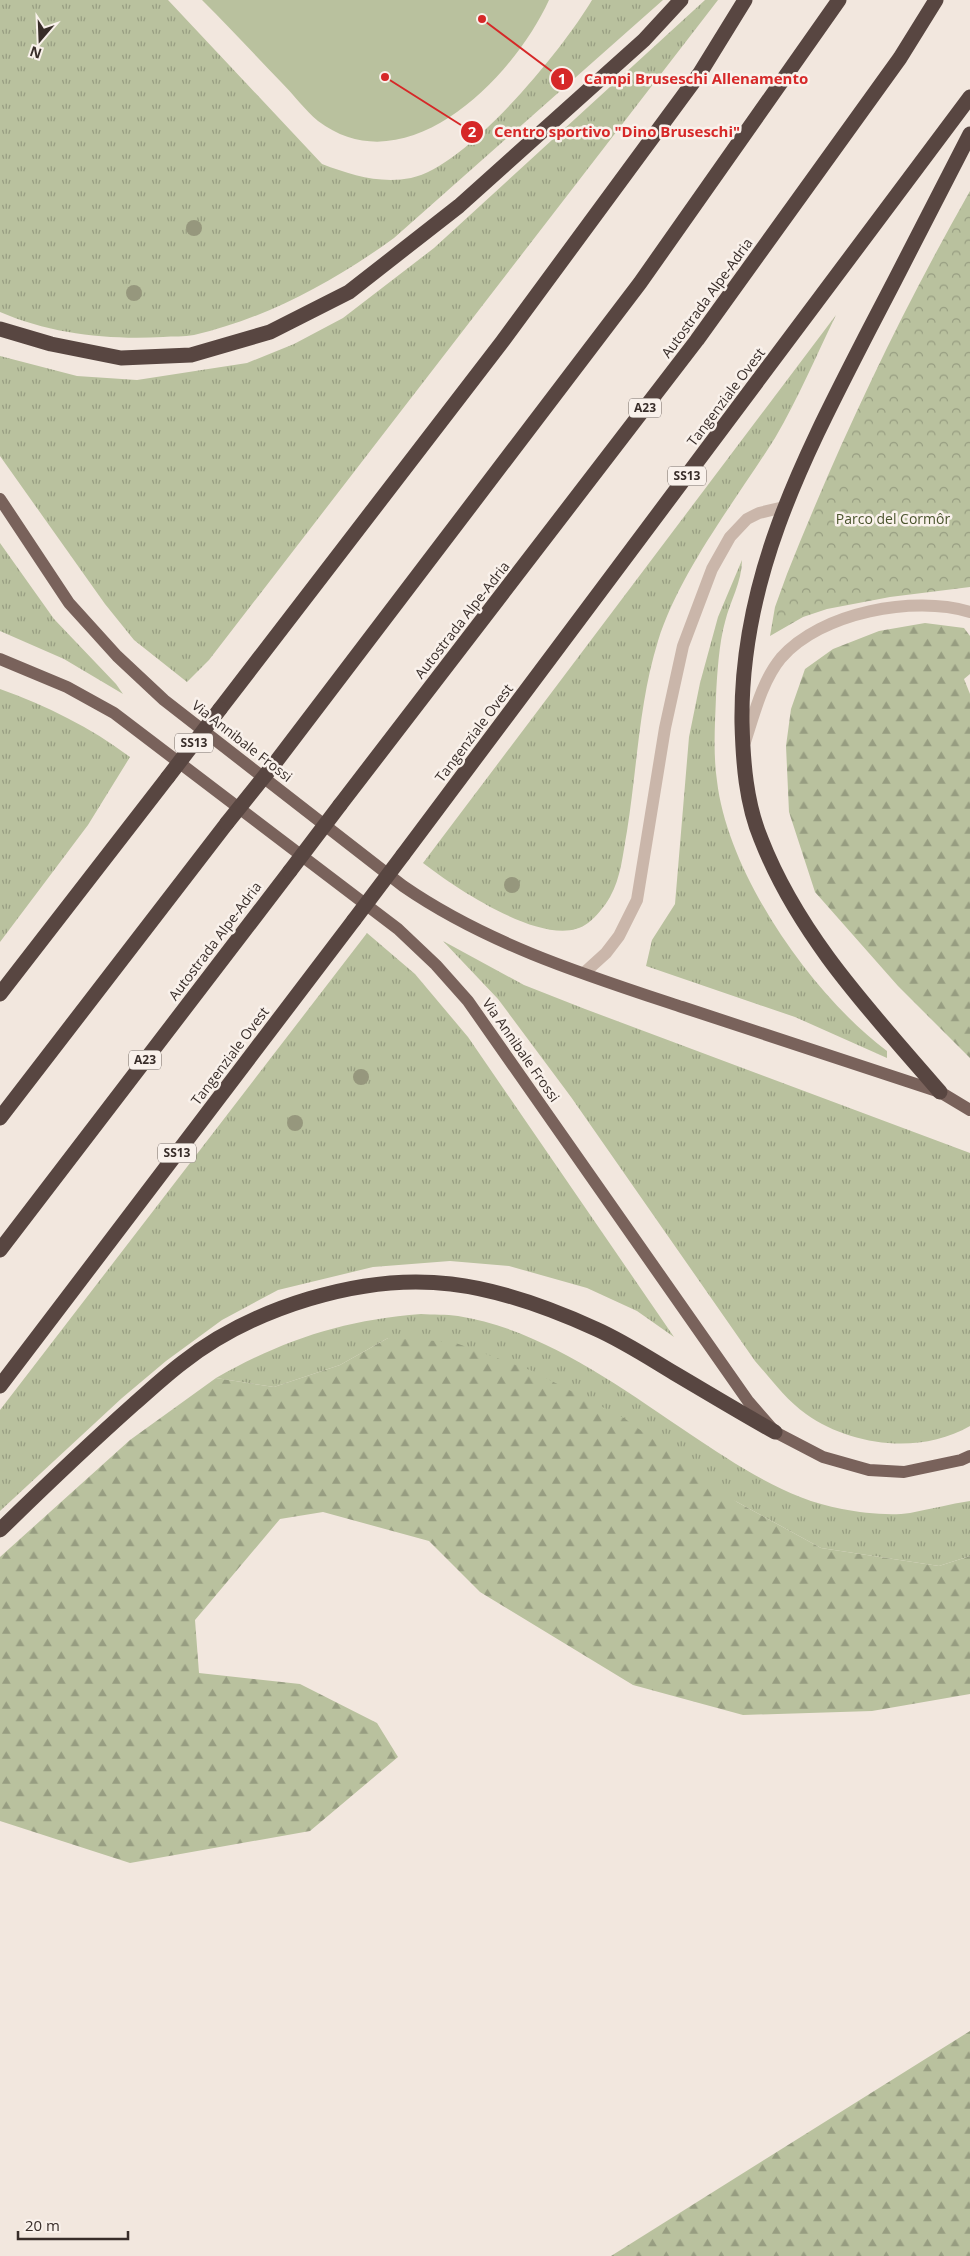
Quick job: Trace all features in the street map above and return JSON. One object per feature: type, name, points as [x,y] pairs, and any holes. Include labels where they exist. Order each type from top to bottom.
[{"type":"highway","points":[[0,329],[51,344],[121,358],[191,355],[270,332],[349,292],[460,206],[644,40],[681,0]]},
{"type":"highway","name":"SS13","points":[[0,994],[502,342],[700,73],[745,0]]},
{"type":"highway","points":[[0,1118],[275,762],[640,282],[838,0]]},
{"type":"highway","name":"Autostrada Alpe-Adria","points":[[0,1250],[698,340],[900,58],[936,0]]},
{"type":"highway","name":"Tangenziale Ovest","points":[[0,1386],[403,855],[970,97]]},
{"type":"highway","points":[[940,1092],[842,978],[808,929],[760,839],[747,790],[742,749],[742,687],[746,644],[757,594],[784,507],[818,429],[970,134]]},
{"type":"highway","points":[[0,1530],[77,1454],[182,1362],[260,1317],[296,1303],[370,1286],[410,1282],[451,1284],[492,1291],[540,1306],[597,1330],[630,1347],[775,1432]]},
{"type":"main road","name":"Via Annibale Frossi","points":[[0,499],[69,602],[117,656],[164,700],[402,886],[436,909],[515,947],[584,973],[940,1092],[970,1110]]},
{"type":"main road","name":"Via Annibale Frossi","points":[[0,659],[67,687],[114,714],[398,929],[436,965],[468,1001],[748,1401],[775,1432],[823,1457],[869,1470],[904,1472],[967,1459]]},
{"type":"lane","points":[[584,973],[606,953],[620,936],[637,900],[665,728],[683,646],[712,569],[730,537],[746,520],[759,513],[784,507]]},
{"type":"lane","points":[[742,749],[769,677],[781,658],[814,632],[841,620],[906,605],[940,605],[970,612]]},
{"type":"green space","points":[[0,0],[168,0],[322,164],[355,175],[399,180],[411,178],[434,169],[459,152],[486,129],[537,75],[560,47],[592,0],[663,0],[394,238],[371,254],[323,284],[247,319],[194,335],[142,338],[80,334],[39,326],[0,312]]},
{"type":"green space","points":[[202,0],[549,0],[533,30],[511,61],[484,90],[454,114],[421,132],[387,141],[352,138],[318,121]]},
{"type":"green space","points":[[705,0],[718,0],[209,660],[187,682],[134,640],[105,604],[0,456],[0,356],[77,376],[137,380],[247,363],[294,344],[343,318],[434,248]]},
{"type":"green space","name":"Parco del Cormôr","points":[[970,191],[970,587],[890,597],[827,609],[803,617],[770,636],[775,607],[787,574],[849,427],[919,285]]},
{"type":"green space","points":[[836,315],[799,393],[775,438],[694,562],[668,615],[658,641],[647,688],[621,865],[617,882],[610,897],[597,915],[588,923],[571,930],[551,930],[527,924],[503,913],[437,874],[423,863]]},
{"type":"green space","points":[[0,543],[54,619],[116,684],[123,694],[64,659],[0,631]]},
{"type":"green space","points":[[742,560],[740,576],[723,630],[717,679],[715,760],[724,817],[738,855],[756,893],[778,930],[803,966],[830,998],[887,1051],[887,1058],[795,1017],[646,966],[652,940],[675,904],[689,737],[700,683],[718,617]]},
{"type":"green space","points":[[925,623],[964,628],[970,636],[970,674],[964,679],[970,694],[970,1058],[898,986],[815,892],[789,812],[786,746],[791,709],[805,669],[833,649],[879,631]]},
{"type":"green space","points":[[0,689],[68,718],[130,757],[88,825],[0,942]]},
{"type":"green space","points":[[367,933],[415,974],[468,1037],[674,1337],[637,1311],[587,1288],[509,1266],[450,1261],[373,1267],[278,1290],[222,1320],[166,1361],[122,1398],[0,1511],[0,1410]]},
{"type":"green space","points":[[443,941],[524,985],[970,1153],[970,1426],[930,1441],[886,1443],[864,1440],[824,1425],[806,1414],[792,1402],[755,1361],[571,1097],[498,999]]},
{"type":"green space","points":[[421,1314],[453,1315],[489,1323],[520,1333],[550,1347],[609,1380],[744,1469],[782,1489],[821,1504],[867,1513],[902,1514],[970,1501],[970,1556],[939,1566],[821,1548],[737,1502],[388,1338],[340,1365],[274,1387],[216,1378],[265,1353],[314,1334],[365,1321]]},
{"type":"green space","points":[[388,1338],[453,1342],[530,1370],[624,1418],[737,1502],[821,1548],[939,1566],[970,1556],[970,1694],[872,1711],[743,1715],[633,1685],[480,1592],[429,1541],[323,1512],[280,1519],[195,1620],[199,1673],[300,1684],[377,1723],[398,1757],[310,1831],[130,1863],[0,1821],[0,1557],[130,1440],[216,1378],[274,1387],[340,1365]]},
{"type":"green space","points":[[970,2031],[970,2256],[611,2256]]},
{"type":"place","name":"Campi Bruseschi Allenamento","points":[[482,19]]},
{"type":"place","name":"Centro sportivo \"Dino Bruseschi\"","points":[[385,77]]}]
